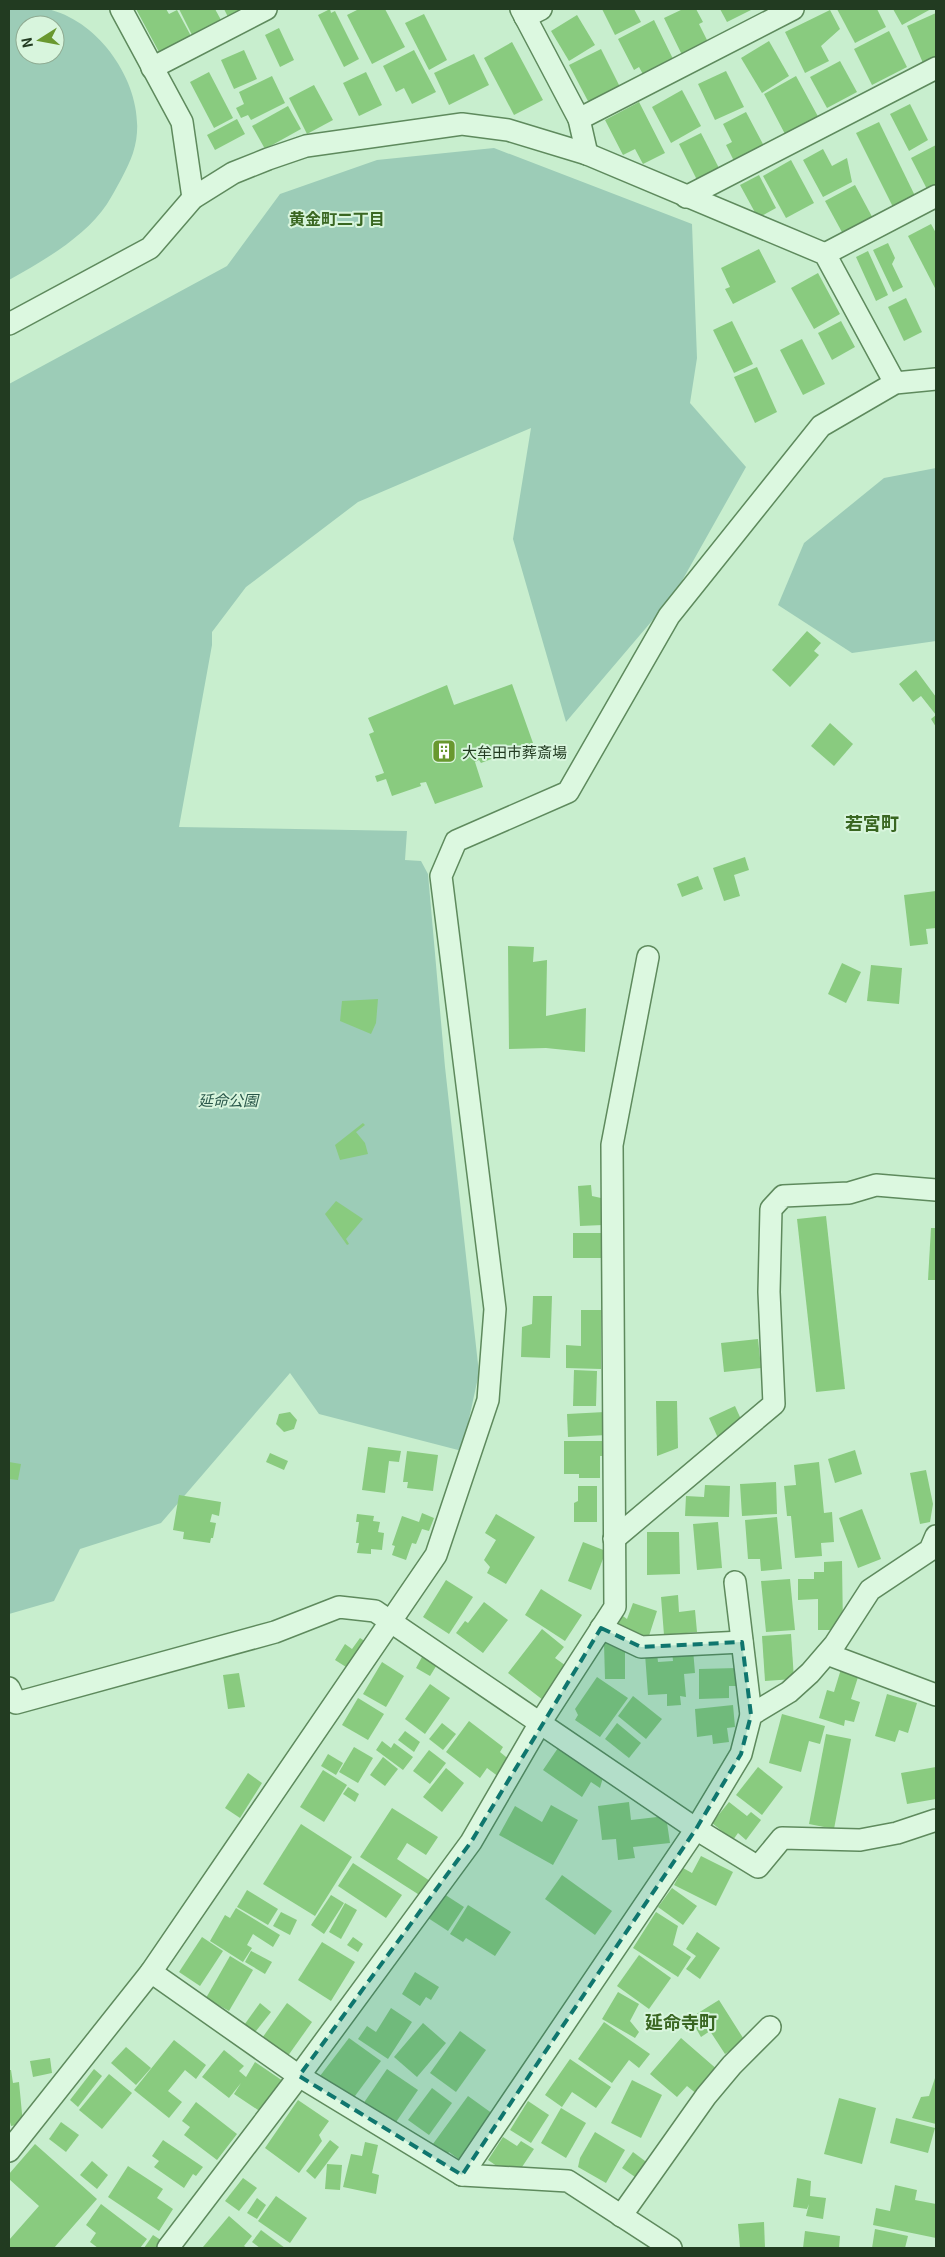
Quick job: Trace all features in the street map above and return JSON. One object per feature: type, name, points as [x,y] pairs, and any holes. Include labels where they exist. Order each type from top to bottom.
[{"type":"street","points":[[120,9],[182,122],[193,198]]},
{"type":"street","points":[[152,68],[266,9]]},
{"type":"street","points":[[578,119],[793,9]]},
{"type":"street","points":[[529,11],[578,119],[587,154]]},
{"type":"street","points":[[686,197],[936,68]]},
{"type":"street","points":[[9,324],[150,248],[193,198],[232,174],[268,158],[306,146],[462,124],[508,130],[587,154],[825,254],[895,383]]},
{"type":"street","points":[[825,254],[936,196]]},
{"type":"street","points":[[9,2151],[151,1972],[436,1555],[488,1400],[495,1310],[441,876],[456,840],[568,792],[670,616],[821,426],[895,383],[936,379]]},
{"type":"street","points":[[168,2248],[471,1842],[540,1723],[615,1606],[612,1145],[648,957]]},
{"type":"street","points":[[614,1539],[774,1404],[769,1292],[772,1209],[782,1196],[849,1193],[876,1185],[936,1190]]},
{"type":"street","points":[[750,1715],[789,1692],[810,1673],[827,1654],[870,1590],[930,1550],[936,1536]]},
{"type":"street","points":[[462,2175],[696,1829],[741,1754],[750,1715],[734,1582]]},
{"type":"street","points":[[9,1688],[16,1703],[275,1632],[339,1607],[375,1611],[696,1829],[758,1867],[782,1838],[860,1840],[898,1833],[936,1820]]},
{"type":"street","points":[[601,1628],[641,1647],[742,1642]]},
{"type":"street","points":[[827,1654],[936,1695]]},
{"type":"street","points":[[151,1972],[298,2076],[462,2175],[568,2181],[671,2248]]},
{"type":"street","points":[[621,2216],[706,2096],[732,2065],[770,2027]]},
{"type":"highlighted area","points":[[601,1628],[641,1647],[742,1642],[751,1715],[741,1754],[696,1829],[462,2175],[299,2076],[471,1842]]},
{"type":"green space","points":[[9,9],[47,9],[65,15],[68,16],[87,29],[104,45],[118,64],[129,86],[136,108],[137,131],[133,153],[107,204],[98,216],[75,238],[36,265],[9,280]]},
{"type":"green space","name":"延命公園","points":[[494,148],[692,224],[697,358],[690,403],[746,467],[674,595],[566,722],[513,539],[531,428],[358,502],[246,587],[212,632],[212,645],[179,827],[407,831],[405,860],[421,861],[428,874],[445,1067],[479,1373],[462,1451],[319,1414],[290,1373],[161,1523],[80,1549],[54,1601],[9,1614],[9,384],[227,266],[280,194],[377,160]]},
{"type":"green space","points":[[936,468],[936,641],[852,653],[778,605],[804,543],[884,478]]},
{"type":"building","points":[[136,9],[166,9],[169,14],[177,10],[191,36],[159,52]]},
{"type":"building","points":[[179,9],[215,9],[221,20],[192,35]]},
{"type":"building","points":[[224,9],[250,9],[229,19]]},
{"type":"building","points":[[330,9],[331,13],[335,11],[359,59],[344,67],[318,15]]},
{"type":"building","points":[[359,9],[385,9],[405,47],[372,64],[347,15]]},
{"type":"building","points":[[602,9],[634,9],[641,22],[615,35]]},
{"type":"building","points":[[683,9],[696,9],[703,22],[699,24],[709,44],[683,57],[664,18]]},
{"type":"building","points":[[720,9],[753,9],[727,22]]},
{"type":"building","points":[[837,9],[877,9],[886,27],[855,43]]},
{"type":"building","points":[[893,9],[931,9],[902,25]]},
{"type":"building","points":[[830,10],[840,29],[821,46],[829,61],[805,73],[785,32]]},
{"type":"building","points":[[936,13],[936,57],[923,63],[907,26]]},
{"type":"building","points":[[424,14],[447,60],[429,70],[405,23]]},
{"type":"building","points":[[577,15],[595,45],[569,61],[551,31]]},
{"type":"building","points":[[654,20],[675,63],[645,78],[639,67],[634,70],[618,39]]},
{"type":"building","points":[[279,28],[294,60],[280,67],[265,35]]},
{"type":"building","points":[[889,31],[907,67],[872,85],[854,49]]},
{"type":"building","points":[[769,41],[789,76],[762,93],[741,58]]},
{"type":"building","points":[[512,42],[543,100],[514,115],[484,58]]},
{"type":"building","points":[[601,49],[620,87],[589,103],[569,65]]},
{"type":"building","points":[[244,50],[257,79],[234,89],[221,60]]},
{"type":"building","points":[[414,50],[436,92],[412,104],[404,88],[396,92],[383,66]]},
{"type":"building","points":[[474,54],[489,85],[449,105],[434,73]]},
{"type":"building","points":[[840,61],[857,92],[827,108],[810,77]]},
{"type":"building","points":[[726,71],[744,107],[715,120],[698,84]]},
{"type":"building","points":[[209,72],[233,118],[214,128],[190,82]]},
{"type":"building","points":[[366,72],[382,105],[359,116],[343,83]]},
{"type":"building","points":[[272,76],[285,103],[251,120],[248,115],[241,118],[236,108],[244,104],[239,92]]},
{"type":"building","points":[[796,76],[821,122],[806,130],[803,124],[785,134],[764,94]]},
{"type":"building","points":[[314,85],[333,120],[307,134],[289,98]]},
{"type":"building","points":[[682,90],[701,126],[671,143],[652,107]]},
{"type":"building","points":[[639,102],[665,153],[643,164],[635,149],[623,155],[605,120]]},
{"type":"building","points":[[910,104],[928,140],[909,151],[890,114]]},
{"type":"building","points":[[288,106],[301,129],[265,149],[252,126]]},
{"type":"building","points":[[746,112],[764,146],[734,161],[726,145],[732,142],[723,124]]},
{"type":"building","points":[[237,119],[245,134],[215,150],[207,135]]},
{"type":"building","points":[[879,122],[918,202],[896,213],[856,133]]},
{"type":"building","points":[[701,133],[721,172],[699,184],[679,144]]},
{"type":"building","points":[[936,145],[936,192],[930,195],[911,158]]},
{"type":"building","points":[[823,149],[832,166],[847,158],[852,182],[823,197],[803,160]]},
{"type":"building","points":[[791,160],[814,203],[786,218],[763,176]]},
{"type":"building","points":[[759,175],[776,208],[758,218],[740,185]]},
{"type":"building","points":[[855,185],[876,224],[843,234],[825,201]]},
{"type":"building","points":[[931,224],[936,233],[936,290],[908,236]]},
{"type":"building","points":[[888,243],[895,258],[892,264],[903,287],[893,292],[873,250]]},
{"type":"building","points":[[759,249],[776,282],[733,304],[725,289],[730,287],[721,268]]},
{"type":"building","points":[[868,251],[888,295],[876,301],[856,257]]},
{"type":"building","points":[[818,273],[840,314],[814,329],[791,288]]},
{"type":"building","points":[[906,298],[922,332],[904,341],[888,307]]},
{"type":"building","points":[[732,321],[753,364],[734,373],[713,330]]},
{"type":"building","points":[[841,321],[855,347],[832,360],[818,333]]},
{"type":"building","points":[[802,339],[825,384],[803,395],[780,350]]},
{"type":"building","points":[[757,367],[777,412],[755,423],[734,377]]},
{"type":"building","points":[[807,631],[821,643],[814,651],[819,655],[790,687],[772,670]]},
{"type":"building","points":[[916,670],[936,697],[936,715],[921,696],[913,702],[899,684]]},
{"type":"building","name":"大牟田市葬斎場","points":[[512,684],[533,743],[481,763],[479,760],[475,762],[483,787],[435,804],[426,782],[420,783],[421,786],[392,796],[386,779],[377,782],[375,776],[384,773],[369,734],[374,732],[368,718],[447,685],[454,705]]},
{"type":"building","points":[[936,715],[936,727],[931,719]]},
{"type":"building","points":[[830,723],[853,744],[834,766],[811,746]]},
{"type":"building","points":[[745,857],[749,870],[734,875],[740,896],[724,901],[713,868]]},
{"type":"building","points":[[698,876],[703,889],[682,897],[677,884]]},
{"type":"building","points":[[936,891],[936,928],[926,929],[928,944],[910,946],[904,895]]},
{"type":"building","points":[[508,946],[534,947],[533,962],[547,960],[546,1016],[586,1008],[585,1052],[546,1048],[509,1049]]},
{"type":"building","points":[[842,963],[861,972],[846,1003],[828,994]]},
{"type":"building","points":[[871,965],[902,968],[899,1004],[867,1001]]},
{"type":"building","points":[[378,999],[376,1023],[371,1034],[340,1021],[342,1001]]},
{"type":"building","points":[[363,1123],[365,1125],[356,1132],[365,1143],[368,1154],[340,1160],[335,1145]]},
{"type":"building","points":[[591,1185],[592,1196],[610,1200],[603,1225],[580,1226],[578,1186]]},
{"type":"building","points":[[336,1201],[363,1219],[346,1239],[349,1244],[347,1245],[325,1214]]},
{"type":"building","points":[[826,1216],[845,1389],[816,1392],[797,1219]]},
{"type":"building","points":[[931,1228],[936,1228],[936,1280],[928,1280]]},
{"type":"building","points":[[573,1233],[606,1233],[606,1258],[573,1258]]},
{"type":"building","points":[[533,1296],[552,1296],[550,1358],[521,1357],[522,1327],[532,1324]]},
{"type":"building","points":[[581,1310],[601,1310],[601,1369],[566,1368],[566,1345],[581,1346]]},
{"type":"building","points":[[758,1339],[761,1368],[724,1372],[721,1343]]},
{"type":"building","points":[[574,1370],[597,1371],[596,1406],[573,1406]]},
{"type":"building","points":[[656,1401],[677,1401],[678,1448],[657,1456]]},
{"type":"building","points":[[735,1406],[744,1426],[718,1438],[709,1418]]},
{"type":"building","points":[[290,1412],[297,1420],[294,1429],[284,1432],[276,1424],[279,1414]]},
{"type":"building","points":[[605,1412],[607,1435],[568,1437],[567,1414]]},
{"type":"building","points":[[564,1441],[611,1441],[611,1456],[600,1456],[600,1478],[579,1478],[579,1474],[564,1474]]},
{"type":"building","points":[[368,1447],[401,1451],[399,1462],[389,1461],[385,1493],[362,1490]]},
{"type":"building","points":[[855,1450],[862,1474],[835,1483],[828,1459]]},
{"type":"building","points":[[407,1451],[438,1455],[433,1491],[407,1488],[408,1482],[403,1482]]},
{"type":"building","points":[[270,1453],[288,1461],[284,1470],[266,1462]]},
{"type":"building","points":[[9,1462],[21,1464],[18,1480],[9,1479]]},
{"type":"building","points":[[819,1462],[824,1513],[832,1512],[834,1542],[821,1543],[822,1556],[795,1558],[791,1516],[787,1516],[784,1486],[796,1485],[794,1465]]},
{"type":"building","points":[[926,1470],[933,1504],[930,1522],[920,1524],[910,1473]]},
{"type":"building","points":[[776,1482],[777,1514],[742,1516],[740,1484]]},
{"type":"building","points":[[705,1485],[730,1486],[729,1517],[685,1516],[686,1496],[704,1497]]},
{"type":"building","points":[[578,1486],[597,1486],[597,1522],[574,1522],[574,1503],[578,1501]]},
{"type":"building","points":[[179,1495],[221,1502],[219,1516],[212,1514],[210,1522],[216,1523],[210,1543],[183,1539],[184,1532],[173,1530]]},
{"type":"building","points":[[862,1509],[881,1559],[858,1568],[839,1518]]},
{"type":"building","points":[[422,1513],[434,1518],[429,1531],[422,1529],[416,1544],[412,1543],[406,1560],[392,1555],[395,1546],[392,1545],[402,1516],[419,1522]]},
{"type":"building","points":[[357,1514],[374,1516],[373,1521],[380,1522],[378,1532],[384,1533],[382,1550],[371,1549],[371,1554],[357,1553],[359,1543],[356,1543],[359,1522],[356,1522]]},
{"type":"building","points":[[496,1514],[535,1537],[506,1584],[487,1573],[490,1567],[484,1560],[496,1540],[485,1533]]},
{"type":"building","points":[[777,1517],[782,1569],[761,1571],[760,1559],[748,1559],[745,1520]]},
{"type":"building","points":[[718,1522],[722,1568],[697,1570],[693,1524]]},
{"type":"building","points":[[647,1532],[679,1532],[680,1574],[647,1575]]},
{"type":"building","points":[[583,1542],[606,1551],[591,1590],[568,1581]]},
{"type":"building","points":[[842,1561],[843,1630],[818,1630],[818,1599],[798,1600],[798,1579],[814,1579],[814,1572],[824,1572],[824,1562]]},
{"type":"building","points":[[790,1579],[795,1630],[766,1632],[761,1581]]},
{"type":"building","points":[[446,1580],[473,1597],[449,1634],[423,1617]]},
{"type":"building","points":[[541,1589],[582,1615],[565,1641],[525,1615]]},
{"type":"building","points":[[678,1595],[679,1612],[695,1610],[697,1632],[664,1635],[661,1597]]},
{"type":"building","points":[[484,1602],[508,1620],[483,1653],[456,1633],[465,1621],[468,1623]]},
{"type":"building","points":[[633,1603],[657,1611],[648,1639],[615,1628],[620,1614],[627,1619]]},
{"type":"building","points":[[542,1629],[564,1647],[555,1658],[569,1668],[543,1700],[508,1673]]},
{"type":"building","points":[[791,1634],[794,1679],[765,1681],[762,1636]]},
{"type":"building","points":[[360,1638],[371,1645],[354,1672],[335,1660],[345,1644],[352,1649]]},
{"type":"building","points":[[604,1643],[625,1643],[625,1679],[605,1679]]},
{"type":"building","points":[[428,1646],[443,1655],[430,1676],[416,1668]]},
{"type":"building","points":[[693,1649],[695,1673],[684,1674],[686,1697],[680,1696],[681,1705],[667,1706],[667,1694],[648,1695],[645,1654],[657,1654],[658,1662],[673,1661],[672,1651]]},
{"type":"building","points":[[382,1662],[404,1676],[386,1707],[363,1694]]},
{"type":"building","points":[[737,1668],[737,1686],[729,1686],[729,1698],[699,1699],[699,1669]]},
{"type":"building","points":[[841,1669],[859,1674],[851,1699],[860,1702],[854,1722],[845,1720],[844,1726],[819,1718],[827,1690],[834,1692]]},
{"type":"building","points":[[239,1673],[245,1707],[228,1709],[223,1675]]},
{"type":"building","points":[[597,1677],[628,1698],[600,1737],[575,1720],[578,1715],[575,1709]]},
{"type":"building","points":[[430,1684],[450,1698],[425,1734],[405,1719]]},
{"type":"building","points":[[887,1694],[917,1703],[908,1733],[899,1730],[895,1742],[875,1736]]},
{"type":"building","points":[[633,1696],[662,1719],[646,1739],[618,1716]]},
{"type":"building","points":[[358,1698],[384,1714],[368,1740],[342,1725]]},
{"type":"building","points":[[733,1705],[735,1727],[727,1728],[729,1742],[713,1744],[712,1735],[697,1737],[695,1709]]},
{"type":"building","points":[[782,1714],[825,1726],[820,1744],[809,1741],[801,1772],[769,1763]]},
{"type":"building","points":[[469,1721],[503,1747],[500,1752],[511,1761],[499,1777],[487,1768],[480,1778],[446,1752]]},
{"type":"building","points":[[442,1723],[456,1734],[443,1750],[429,1739]]},
{"type":"building","points":[[617,1723],[641,1743],[629,1758],[605,1739]]},
{"type":"building","points":[[405,1731],[420,1742],[414,1752],[398,1740]]},
{"type":"building","points":[[826,1734],[851,1739],[834,1829],[809,1824]]},
{"type":"building","points":[[382,1741],[391,1748],[394,1743],[413,1757],[403,1770],[376,1750]]},
{"type":"building","points":[[354,1747],[373,1758],[358,1783],[339,1772]]},
{"type":"building","points":[[558,1748],[588,1769],[593,1762],[604,1774],[600,1788],[591,1782],[582,1797],[543,1770]]},
{"type":"building","points":[[429,1750],[446,1763],[430,1784],[413,1771]]},
{"type":"building","points":[[328,1754],[343,1763],[336,1775],[321,1766]]},
{"type":"building","points":[[383,1757],[398,1769],[385,1786],[370,1775]]},
{"type":"building","points":[[758,1767],[783,1787],[762,1815],[736,1795]]},
{"type":"building","points":[[936,1767],[936,1799],[907,1804],[901,1773]]},
{"type":"building","points":[[446,1768],[464,1783],[442,1812],[423,1797]]},
{"type":"building","points":[[323,1770],[347,1785],[324,1822],[300,1807]]},
{"type":"building","points":[[248,1773],[262,1783],[240,1818],[225,1808]]},
{"type":"building","points":[[348,1787],[359,1794],[355,1802],[343,1794]]},
{"type":"building","points":[[629,1802],[631,1820],[666,1816],[670,1843],[633,1847],[635,1858],[618,1860],[616,1839],[602,1840],[598,1806]]},
{"type":"building","points":[[729,1802],[747,1816],[751,1812],[761,1820],[746,1840],[738,1833],[733,1840],[712,1823]]},
{"type":"building","points":[[551,1805],[578,1820],[553,1865],[499,1835],[515,1806],[542,1822]]},
{"type":"building","points":[[392,1808],[438,1837],[426,1855],[407,1843],[397,1859],[430,1881],[421,1896],[360,1857]]},
{"type":"building","points":[[301,1824],[352,1857],[315,1916],[263,1884]]},
{"type":"building","points":[[701,1856],[733,1872],[716,1906],[674,1885],[683,1868],[692,1873]]},
{"type":"building","points":[[353,1863],[402,1895],[386,1918],[338,1886]]},
{"type":"building","points":[[562,1875],[612,1911],[595,1935],[545,1899]]},
{"type":"building","points":[[672,1888],[697,1906],[683,1925],[658,1907]]},
{"type":"building","points":[[247,1890],[278,1909],[268,1925],[237,1907]]},
{"type":"building","points":[[444,1894],[464,1907],[448,1931],[428,1918]]},
{"type":"building","points":[[331,1895],[344,1903],[324,1934],[311,1925]]},
{"type":"building","points":[[345,1903],[357,1910],[341,1939],[329,1932]]},
{"type":"building","points":[[468,1905],[511,1932],[495,1956],[466,1938],[463,1942],[450,1934]]},
{"type":"building","points":[[236,1908],[280,1935],[273,1947],[253,1934],[247,1945],[252,1948],[243,1962],[210,1941],[225,1915],[230,1918]]},
{"type":"building","points":[[281,1912],[297,1920],[290,1935],[273,1926]]},
{"type":"building","points":[[656,1912],[678,1926],[673,1945],[691,1957],[678,1977],[633,1948]]},
{"type":"building","points":[[697,1932],[720,1948],[700,1979],[686,1969],[696,1956],[686,1949]]},
{"type":"building","points":[[202,1937],[223,1951],[200,1986],[179,1972]]},
{"type":"building","points":[[353,1937],[363,1944],[358,1952],[347,1945]]},
{"type":"building","points":[[322,1942],[355,1962],[331,2001],[298,1980]]},
{"type":"building","points":[[251,1951],[272,1962],[265,1974],[245,1962]]},
{"type":"building","points":[[639,1955],[671,1978],[649,2009],[617,1986]]},
{"type":"building","points":[[230,1956],[253,1970],[229,2011],[206,1998]]},
{"type":"building","points":[[415,1972],[439,1987],[431,2000],[426,1997],[420,2006],[402,1994]]},
{"type":"building","points":[[618,1992],[639,2004],[630,2021],[639,2032],[635,2038],[602,2019]]},
{"type":"building","points":[[719,2000],[745,2041],[725,2054],[710,2031],[701,2037],[690,2018]]},
{"type":"building","points":[[260,2003],[271,2012],[252,2036],[242,2028]]},
{"type":"building","points":[[287,2003],[312,2022],[285,2060],[260,2041]]},
{"type":"building","points":[[391,2008],[412,2022],[388,2059],[358,2039],[367,2026],[376,2032]]},
{"type":"building","points":[[604,2022],[650,2054],[639,2068],[629,2060],[612,2083],[578,2059]]},
{"type":"building","points":[[423,2023],[446,2043],[417,2077],[394,2057]]},
{"type":"building","points":[[460,2031],[486,2050],[456,2092],[430,2073]]},
{"type":"building","points":[[349,2038],[381,2061],[352,2100],[320,2076]]},
{"type":"building","points":[[681,2038],[719,2071],[698,2095],[687,2086],[677,2097],[650,2074]]},
{"type":"building","points":[[174,2040],[206,2065],[196,2079],[185,2070],[168,2091],[182,2102],[169,2118],[134,2090]]},
{"type":"building","points":[[126,2047],[151,2068],[136,2085],[111,2063]]},
{"type":"building","points":[[224,2050],[244,2066],[239,2071],[246,2077],[255,2062],[283,2081],[261,2112],[234,2094],[241,2083],[229,2098],[202,2077]]},
{"type":"building","points":[[50,2058],[52,2073],[33,2077],[30,2061]]},
{"type":"building","points":[[570,2059],[611,2087],[596,2108],[572,2092],[562,2107],[545,2095]]},
{"type":"building","points":[[94,2069],[102,2076],[78,2107],[70,2100]]},
{"type":"building","points":[[387,2069],[418,2090],[394,2125],[363,2104]]},
{"type":"building","points":[[9,2070],[11,2070],[13,2083],[19,2082],[23,2124],[11,2126],[9,2118]]},
{"type":"building","points":[[109,2074],[132,2093],[102,2129],[79,2110]]},
{"type":"building","points":[[936,2075],[936,2124],[912,2118],[921,2097],[929,2096]]},
{"type":"building","points":[[632,2080],[662,2095],[641,2138],[611,2123]]},
{"type":"building","points":[[432,2088],[452,2103],[429,2135],[408,2120]]},
{"type":"building","points":[[468,2096],[493,2114],[460,2160],[449,2152],[445,2159],[430,2148]]},
{"type":"building","points":[[839,2098],[876,2108],[862,2164],[824,2154]]},
{"type":"building","points":[[298,2100],[329,2121],[319,2135],[322,2141],[299,2173],[265,2148]]},
{"type":"building","points":[[528,2101],[549,2115],[531,2143],[510,2130]]},
{"type":"building","points":[[196,2102],[237,2134],[217,2160],[184,2135],[190,2127],[182,2121]]},
{"type":"building","points":[[561,2108],[586,2123],[566,2158],[541,2143]]},
{"type":"building","points":[[896,2118],[935,2128],[928,2153],[890,2143]]},
{"type":"building","points":[[61,2122],[79,2135],[66,2152],[49,2139]]},
{"type":"building","points":[[595,2132],[625,2150],[606,2183],[578,2167],[580,2158]]},
{"type":"building","points":[[503,2137],[517,2146],[521,2141],[534,2149],[520,2170],[512,2166],[507,2173],[488,2160]]},
{"type":"building","points":[[163,2140],[203,2167],[196,2176],[193,2174],[184,2188],[154,2167],[159,2161],[152,2156]]},
{"type":"building","points":[[330,2140],[339,2147],[315,2179],[306,2171]]},
{"type":"building","points":[[365,2142],[378,2145],[372,2173],[379,2175],[376,2194],[343,2187],[351,2154],[362,2156]]},
{"type":"building","points":[[35,2144],[97,2199],[54,2248],[9,2248],[9,2240],[39,2206],[9,2179],[9,2174]]},
{"type":"building","points":[[633,2152],[649,2164],[638,2179],[622,2168]]},
{"type":"building","points":[[92,2161],[108,2175],[97,2189],[80,2175]]},
{"type":"building","points":[[327,2164],[342,2165],[340,2190],[325,2189]]},
{"type":"building","points":[[128,2166],[163,2189],[157,2198],[173,2209],[159,2231],[108,2197]]},
{"type":"building","points":[[243,2178],[257,2188],[239,2211],[225,2201]]},
{"type":"building","points":[[797,2178],[811,2181],[810,2196],[826,2198],[823,2219],[806,2216],[809,2204],[807,2209],[793,2207]]},
{"type":"building","points":[[895,2185],[917,2190],[915,2200],[936,2204],[936,2238],[873,2225],[876,2208],[890,2211]]},
{"type":"building","points":[[276,2196],[307,2218],[290,2243],[258,2221]]},
{"type":"building","points":[[257,2198],[266,2205],[257,2219],[247,2213]]},
{"type":"building","points":[[101,2204],[147,2239],[140,2248],[98,2248],[90,2242],[96,2233],[86,2225]]},
{"type":"building","points":[[229,2216],[252,2236],[244,2246],[247,2248],[204,2248],[203,2247]]},
{"type":"building","points":[[764,2222],[765,2248],[740,2248],[738,2224]]},
{"type":"building","points":[[875,2229],[908,2236],[905,2248],[872,2248]]},
{"type":"building","points":[[261,2230],[285,2248],[260,2248],[252,2242]]},
{"type":"building","points":[[805,2231],[840,2236],[839,2248],[803,2248]]},
{"type":"building","points":[[153,2235],[164,2242],[160,2248],[144,2248]]},
{"type":"place","name":"大牟田市葬斎場","points":[[444,751]]},
{"type":"district","name":"黄金町二丁目","points":[[337,218]]},
{"type":"district","name":"若宮町","points":[[872,822]]},
{"type":"district","name":"延命寺町","points":[[681,2021]]}]
